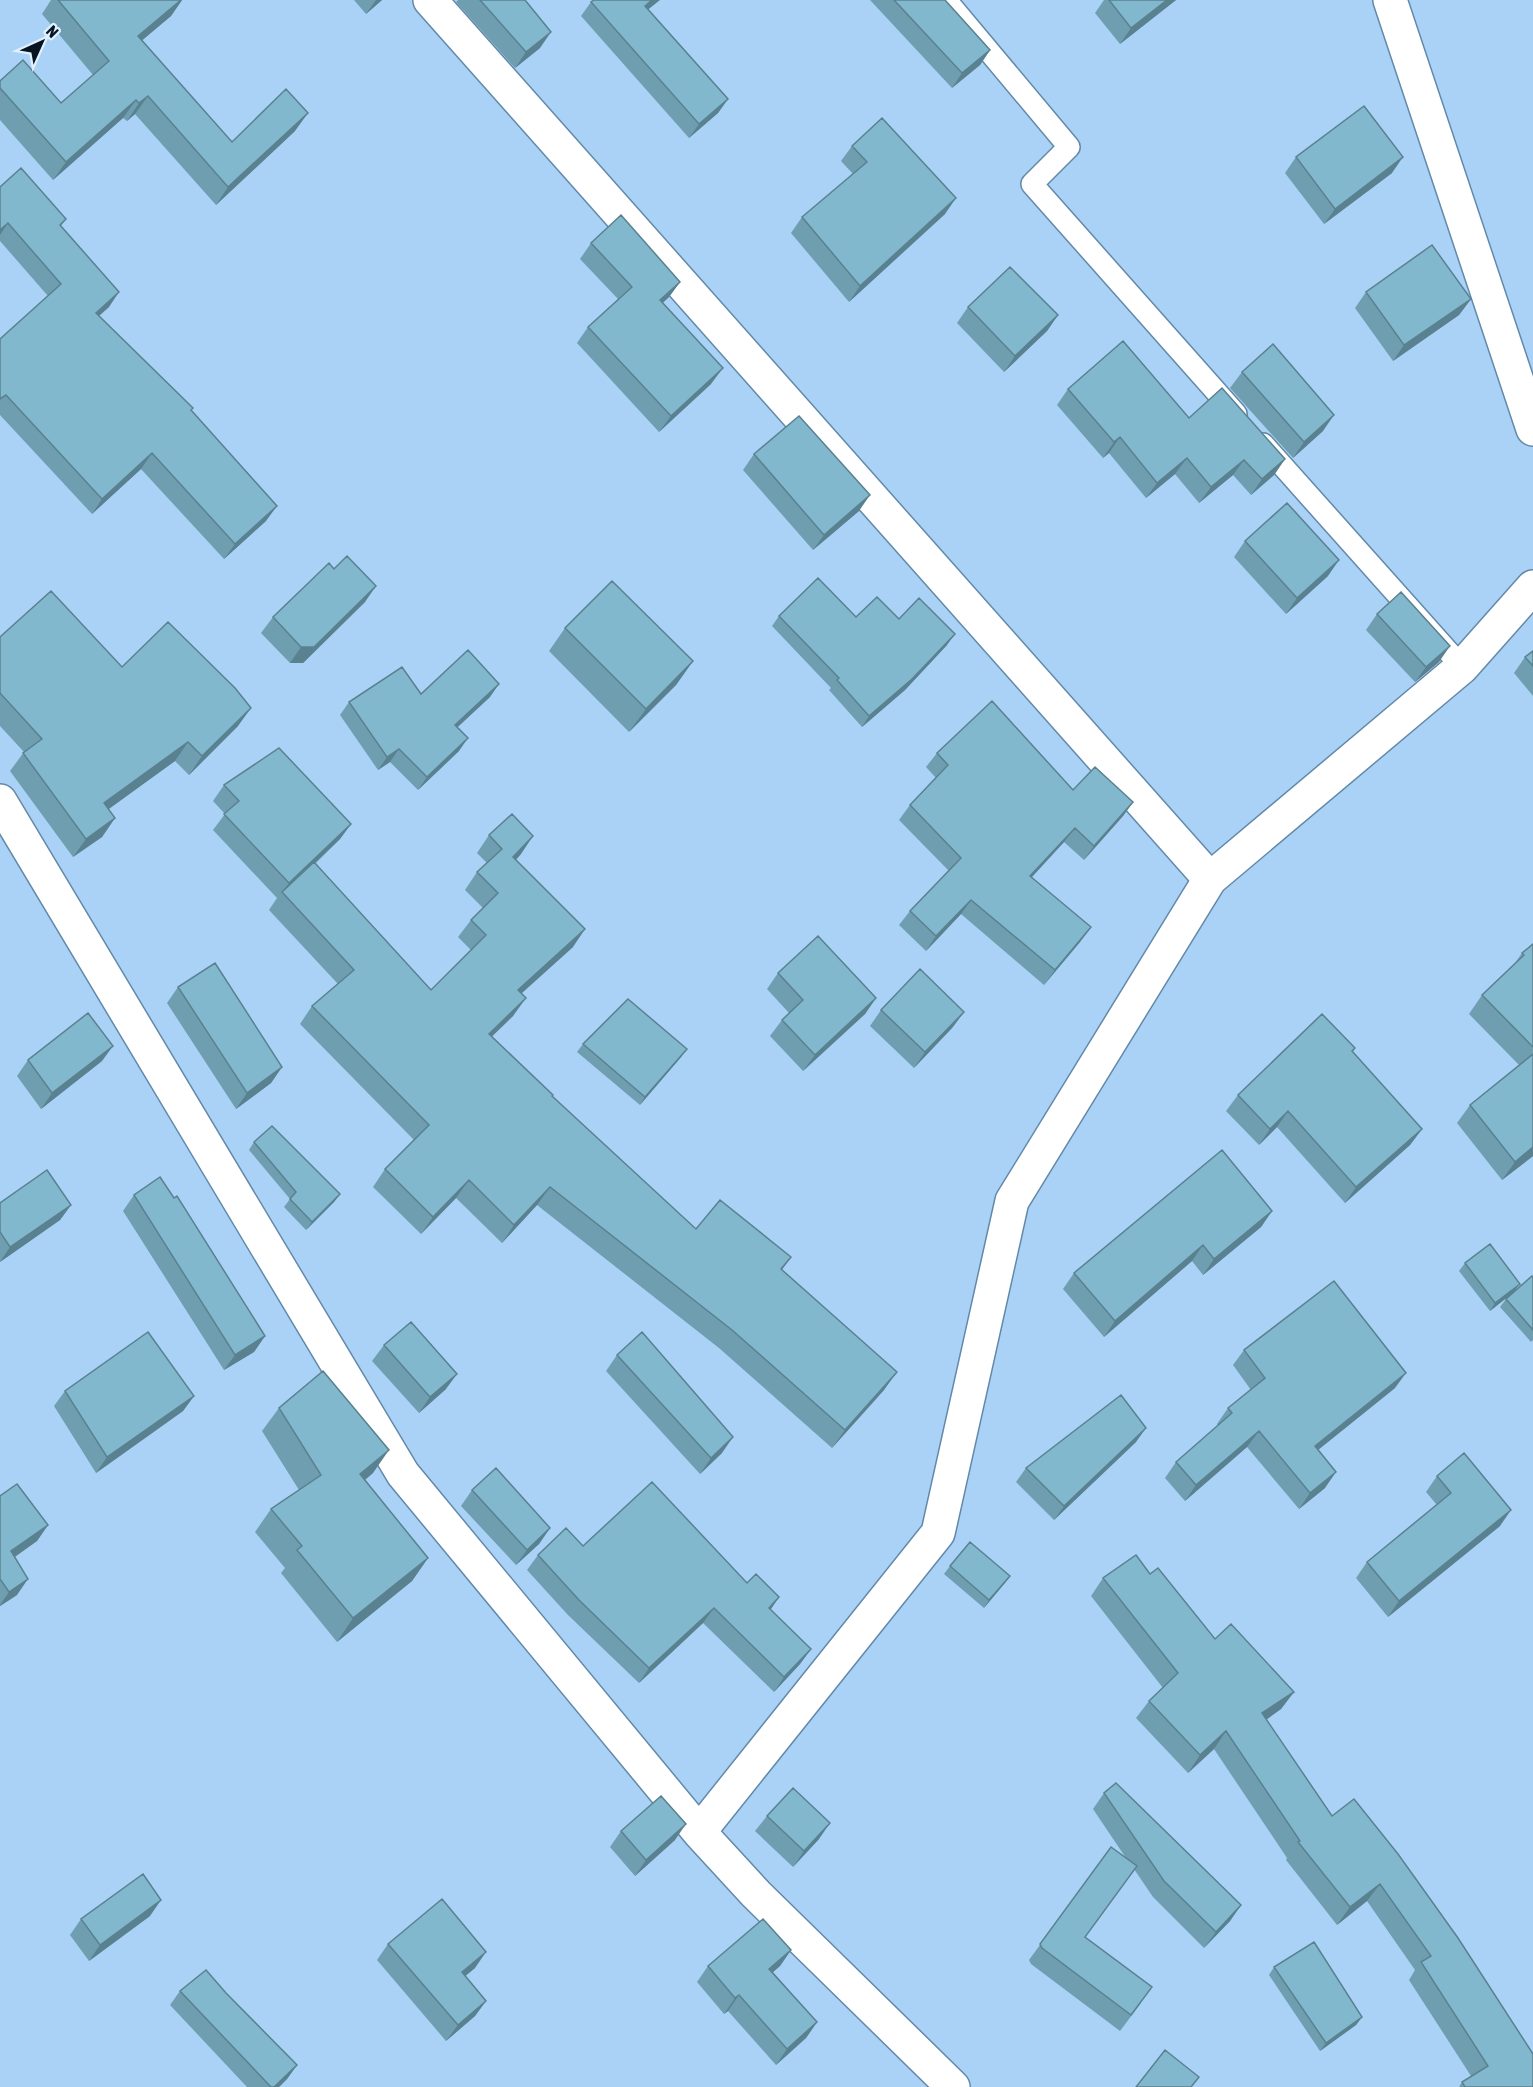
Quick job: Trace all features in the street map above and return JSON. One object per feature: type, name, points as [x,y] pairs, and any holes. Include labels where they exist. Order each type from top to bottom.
[{"type":"street","points":[[430,0],[1210,879]]},
{"type":"street","points":[[1390,0],[1533,429]]},
{"type":"street","points":[[699,1832],[938,1533],[1012,1201],[1210,879],[1462,667],[1533,587]]},
{"type":"street","points":[[0,801],[403,1474],[699,1832],[756,1894],[953,2087]]},
{"type":"lane","points":[[946,0],[1069,147],[1032,184],[1462,667]]},
{"type":"building","points":[[58,0],[181,0],[138,36],[232,142],[286,89],[308,113],[228,187],[148,96],[139,103],[136,100],[66,162],[0,88],[0,81],[23,60],[61,103],[109,61]]},
{"type":"building","points":[[480,0],[525,0],[551,32],[526,52]]},
{"type":"building","points":[[594,0],[652,0],[645,6],[728,99],[699,124],[591,2]]},
{"type":"building","points":[[894,0],[945,0],[990,50],[962,73]]},
{"type":"building","points":[[1109,0],[1167,0],[1131,28]]},
{"type":"building","points":[[1364,106],[1403,157],[1335,209],[1296,157]]},
{"type":"building","points":[[882,118],[956,198],[860,286],[802,217],[867,162],[852,146]]},
{"type":"building","points":[[21,168],[66,219],[60,225],[119,292],[96,313],[193,408],[191,410],[277,506],[235,544],[152,453],[102,499],[6,395],[0,399],[0,339],[61,284],[8,223],[0,230],[0,187]]},
{"type":"building","points":[[621,215],[680,282],[660,300],[723,368],[671,416],[588,327],[632,287],[591,243]]},
{"type":"building","points":[[1432,245],[1471,299],[1404,345],[1366,292]]},
{"type":"building","points":[[1010,267],[1058,315],[1015,356],[968,307]]},
{"type":"building","points":[[1123,341],[1189,418],[1222,388],[1285,459],[1262,479],[1244,460],[1211,487],[1187,458],[1157,483],[1120,437],[1114,442],[1068,389]]},
{"type":"building","points":[[1273,344],[1334,415],[1304,442],[1242,372]]},
{"type":"building","points":[[799,416],[870,495],[824,535],[754,454]]},
{"type":"building","points":[[1287,503],[1339,560],[1297,598],[1245,541]]},
{"type":"building","points":[[347,556],[376,586],[314,647],[301,647],[273,617],[329,563],[334,569]]},
{"type":"building","points":[[818,578],[856,617],[877,597],[899,619],[919,598],[955,634],[912,679],[869,716],[837,680],[839,678],[779,616]]},
{"type":"building","points":[[612,581],[693,661],[646,709],[565,628]]},
{"type":"building","points":[[51,591],[122,667],[168,622],[235,688],[251,708],[202,756],[188,742],[104,803],[115,818],[86,839],[23,753],[42,739],[0,693],[0,637]]},
{"type":"building","points":[[1401,592],[1450,646],[1426,667],[1377,614]]},
{"type":"building","points":[[468,650],[499,684],[455,725],[468,738],[427,777],[399,749],[387,757],[349,702],[402,667],[421,694]]},
{"type":"building","points":[[1533,651],[1533,666],[1525,657]]},
{"type":"building","points":[[992,701],[1073,790],[1095,767],[1133,802],[1094,846],[1075,828],[1030,876],[1091,927],[1055,970],[971,900],[936,936],[910,911],[961,858],[910,805],[948,765],[937,753]]},
{"type":"building","points":[[279,748],[351,824],[289,883],[224,814],[239,801],[224,785]]},
{"type":"building","points":[[512,814],[533,836],[513,857],[585,929],[518,990],[526,998],[489,1034],[552,1096],[696,1229],[720,1200],[791,1257],[781,1269],[897,1372],[845,1430],[732,1330],[550,1187],[514,1225],[469,1180],[433,1217],[385,1169],[429,1125],[312,1006],[354,970],[282,892],[314,862],[431,990],[486,935],[471,920],[498,893],[477,872],[502,849],[489,835]]},
{"type":"building","points":[[818,936],[876,998],[815,1055],[782,1020],[803,1000],[778,973]]},
{"type":"building","points":[[1533,944],[1533,1047],[1482,995]]},
{"type":"building","points":[[215,963],[282,1067],[247,1093],[178,987]]},
{"type":"building","points":[[920,969],[964,1012],[925,1052],[881,1010]]},
{"type":"building","points":[[628,999],[687,1049],[645,1097],[583,1044]]},
{"type":"building","points":[[88,1013],[113,1046],[52,1093],[28,1060]]},
{"type":"building","points":[[1322,1014],[1355,1048],[1352,1051],[1422,1129],[1356,1187],[1288,1111],[1270,1129],[1238,1095]]},
{"type":"building","points":[[1533,1054],[1533,1147],[1515,1162],[1470,1105]]},
{"type":"building","points":[[272,1126],[340,1194],[312,1222],[290,1199],[296,1192],[254,1142]]},
{"type":"building","points":[[1222,1150],[1272,1211],[1214,1259],[1203,1245],[1115,1321],[1074,1273]]},
{"type":"building","points":[[47,1170],[71,1205],[10,1247],[0,1232],[0,1203]]},
{"type":"building","points":[[160,1177],[174,1198],[177,1196],[265,1336],[235,1355],[134,1195]]},
{"type":"building","points":[[1490,1244],[1520,1284],[1495,1303],[1465,1263]]},
{"type":"building","points":[[1532,1276],[1533,1278],[1533,1330],[1506,1299]]},
{"type":"building","points":[[1334,1281],[1406,1373],[1315,1446],[1336,1472],[1310,1493],[1259,1431],[1196,1485],[1176,1462],[1232,1413],[1228,1408],[1265,1378],[1244,1350]]},
{"type":"building","points":[[411,1322],[457,1374],[430,1397],[384,1345]]},
{"type":"building","points":[[148,1332],[194,1396],[107,1457],[65,1391]]},
{"type":"building","points":[[642,1332],[733,1437],[711,1458],[617,1355]]},
{"type":"building","points":[[323,1371],[389,1450],[360,1474],[428,1558],[353,1618],[297,1550],[302,1546],[271,1509],[321,1475],[279,1408]]},
{"type":"building","points":[[1121,1395],[1146,1428],[1064,1506],[1026,1468]]},
{"type":"building","points":[[1464,1453],[1511,1510],[1399,1601],[1367,1562],[1451,1493],[1437,1476]]},
{"type":"building","points":[[496,1468],[550,1528],[527,1550],[472,1490]]},
{"type":"building","points":[[652,1482],[747,1583],[756,1574],[779,1597],[769,1608],[811,1649],[784,1677],[714,1608],[649,1668],[579,1600],[538,1555],[566,1528],[583,1546]]},
{"type":"building","points":[[17,1484],[48,1525],[11,1551],[28,1579],[9,1592],[0,1579],[0,1496]]},
{"type":"building","points":[[970,1542],[1010,1576],[989,1600],[950,1566]]},
{"type":"building","points":[[1136,1555],[1150,1574],[1158,1568],[1215,1639],[1231,1624],[1294,1692],[1262,1713],[1332,1816],[1354,1799],[1398,1854],[1458,1938],[1533,2054],[1533,2087],[1465,2087],[1462,2082],[1488,2066],[1421,1962],[1431,1956],[1380,1884],[1350,1907],[1298,1842],[1300,1841],[1226,1731],[1200,1755],[1149,1701],[1178,1673],[1103,1578]]},
{"type":"building","points":[[1116,1783],[1241,1905],[1216,1932],[1164,1881],[1104,1793]]},
{"type":"building","points":[[793,1788],[830,1823],[804,1851],[767,1816]]},
{"type":"building","points":[[661,1796],[686,1824],[646,1860],[621,1831]]},
{"type":"building","points":[[1111,1847],[1137,1866],[1085,1937],[1152,1987],[1131,2015],[1042,1948],[1040,1944]]},
{"type":"building","points":[[143,1874],[161,1900],[100,1945],[81,1919]]},
{"type":"building","points":[[442,1899],[486,1952],[462,1972],[486,2001],[458,2025],[388,1944]]},
{"type":"building","points":[[763,1919],[791,1950],[769,1969],[817,2022],[787,2049],[739,1995],[735,1998],[708,1966]]},
{"type":"building","points":[[1314,1942],[1362,2017],[1326,2043],[1274,1967]]},
{"type":"building","points":[[206,1970],[297,2065],[274,2087],[271,2087],[180,1991]]},
{"type":"building","points":[[1165,2050],[1199,2077],[1191,2087],[1136,2087]]}]
